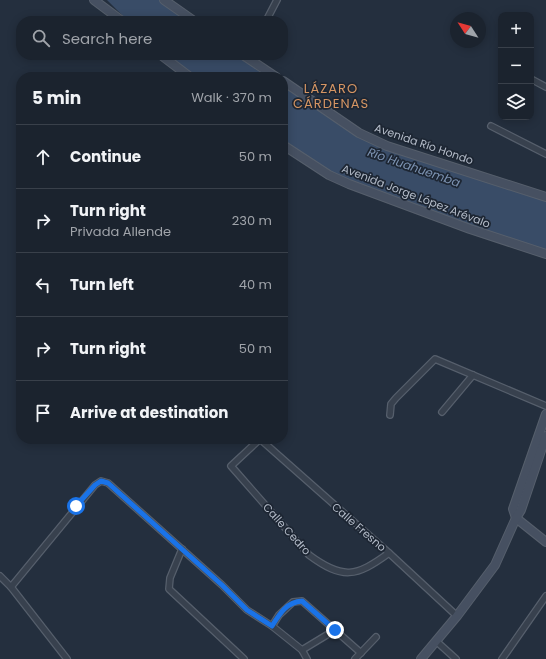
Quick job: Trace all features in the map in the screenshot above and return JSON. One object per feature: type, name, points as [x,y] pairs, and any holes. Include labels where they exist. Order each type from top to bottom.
[{"type":"street","points":[[94,0],[115,16]]},
{"type":"street","points":[[164,0],[187,16]]},
{"type":"street","points":[[269,16],[277,0]]},
{"type":"street","points":[[168,60],[183,72]]},
{"type":"street","points":[[253,60],[269,72]]},
{"type":"street","points":[[534,81],[546,87]]},
{"type":"street","name":"Avenida Río Hondo","points":[[288,85],[359,133],[387,146],[546,197]]},
{"type":"street","points":[[491,126],[546,154]]},
{"type":"street","name":"Avenida Jorge López Arévalo","points":[[288,149],[329,175],[349,184],[470,229],[546,254]]},
{"type":"street","points":[[390,415],[391,404],[435,359],[546,406]]},
{"type":"street","points":[[442,412],[473,375]]},
{"type":"street","points":[[546,414],[513,509],[516,518],[546,542]]},
{"type":"street","points":[[421,659],[458,616],[495,565],[521,510],[546,436]]},
{"type":"street","name":"Calle Cedro","points":[[255,444],[232,466],[309,555],[323,565],[340,573],[358,572],[372,566],[390,554]]},
{"type":"street","name":"Calle Fresno","points":[[266,444],[458,616]]},
{"type":"street","points":[[12,588],[95,485],[101,481],[108,483],[222,585],[247,610],[272,626],[302,650],[308,659]]},
{"type":"street","points":[[182,549],[170,578],[169,589],[244,659]]},
{"type":"street","points":[[0,576],[12,588],[67,659]]},
{"type":"street","points":[[502,659],[546,596]]},
{"type":"street","points":[[272,626],[279,615],[293,602],[302,601],[361,653]]},
{"type":"street","points":[[302,650],[335,630]]},
{"type":"street","points":[[355,659],[376,637]]},
{"type":"street","points":[[436,641],[456,659]]},
{"type":"water","points":[[107,0],[163,0],[187,16],[123,16]]},
{"type":"water","points":[[169,60],[250,60],[268,72],[184,72]]},
{"type":"water","name":"Río Huahuemba","points":[[288,85],[360,134],[546,200],[546,252],[344,181],[288,148]]},
{"type":"district","name":"LÁZARO CÁRDENAS","points":[[331,96]]},
{"type":"route","points":[[76,506],[95,485],[101,481],[108,483],[222,585],[247,610],[272,626],[279,615],[293,602],[302,601],[335,630]]}]
